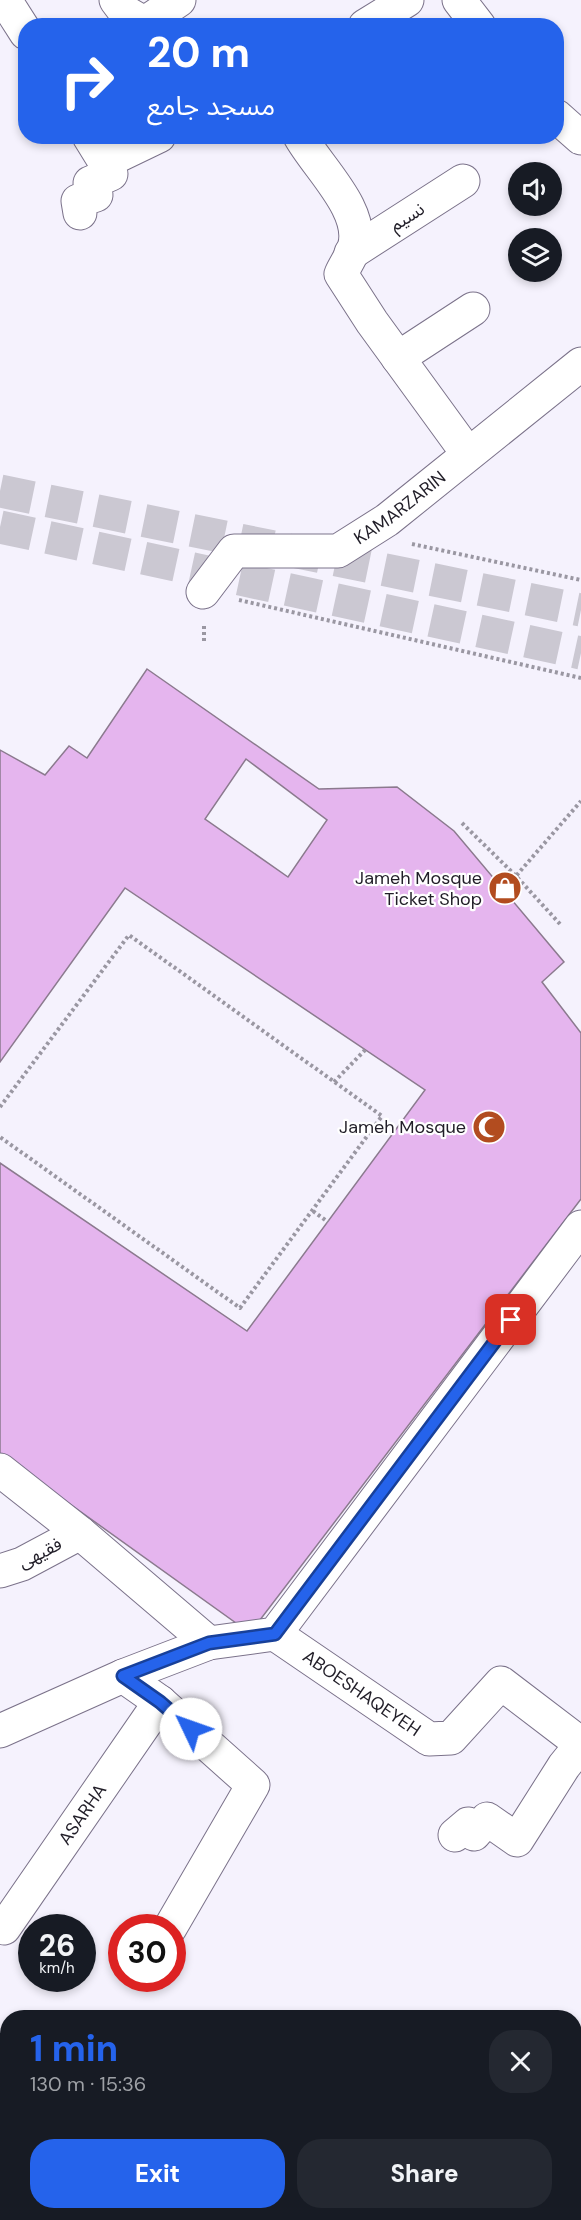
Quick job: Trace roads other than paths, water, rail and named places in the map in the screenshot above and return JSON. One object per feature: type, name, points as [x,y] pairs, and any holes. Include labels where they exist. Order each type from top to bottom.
[{"type":"street","points":[[5,0],[18,20]]},
{"type":"street","points":[[116,0],[125,12],[136,18]]},
{"type":"street","points":[[155,18],[179,0]]},
{"type":"street","points":[[378,18],[407,0]]},
{"type":"street","points":[[459,0],[473,18]]},
{"type":"street","points":[[564,123],[581,138]]},
{"type":"street","points":[[80,213],[78,201],[96,195],[90,183],[111,174],[97,149],[121,144]]},
{"type":"street","points":[[306,144],[335,184],[356,225],[351,253],[341,274],[398,358],[468,454]]},
{"type":"street","name":"نسیم","points":[[351,253],[463,181]]},
{"type":"street","points":[[398,358],[473,309]]},
{"type":"street","name":"KAMARZARIN","points":[[203,592],[234,551],[338,551],[387,520],[581,364]]},
{"type":"street","points":[[0,1731],[123,1676],[209,1643],[275,1634],[581,1227]]},
{"type":"street","points":[[0,1470],[80,1533],[209,1643]]},
{"type":"street","name":"فقیهی","points":[[0,1571],[22,1564],[80,1533]]},
{"type":"street","name":"ABOESHAQEYEH","points":[[275,1634],[429,1739],[451,1738],[501,1683],[581,1745]]},
{"type":"street","points":[[123,1676],[160,1702],[253,1785],[178,1914]]},
{"type":"street","name":"ASARHA","points":[[4,1928],[160,1702]]},
{"type":"street","points":[[455,1835],[468,1824],[474,1833],[487,1819],[517,1840],[564,1766],[581,1745]]},
{"type":"tunnel","points":[[0,491],[581,610]]},
{"type":"tunnel","points":[[0,527],[581,653]]},
{"type":"place","name":"Jameh Mosque Ticket Shop","points":[[505,888]]},
{"type":"place","name":"Jameh Mosque","points":[[489,1127]]}]
